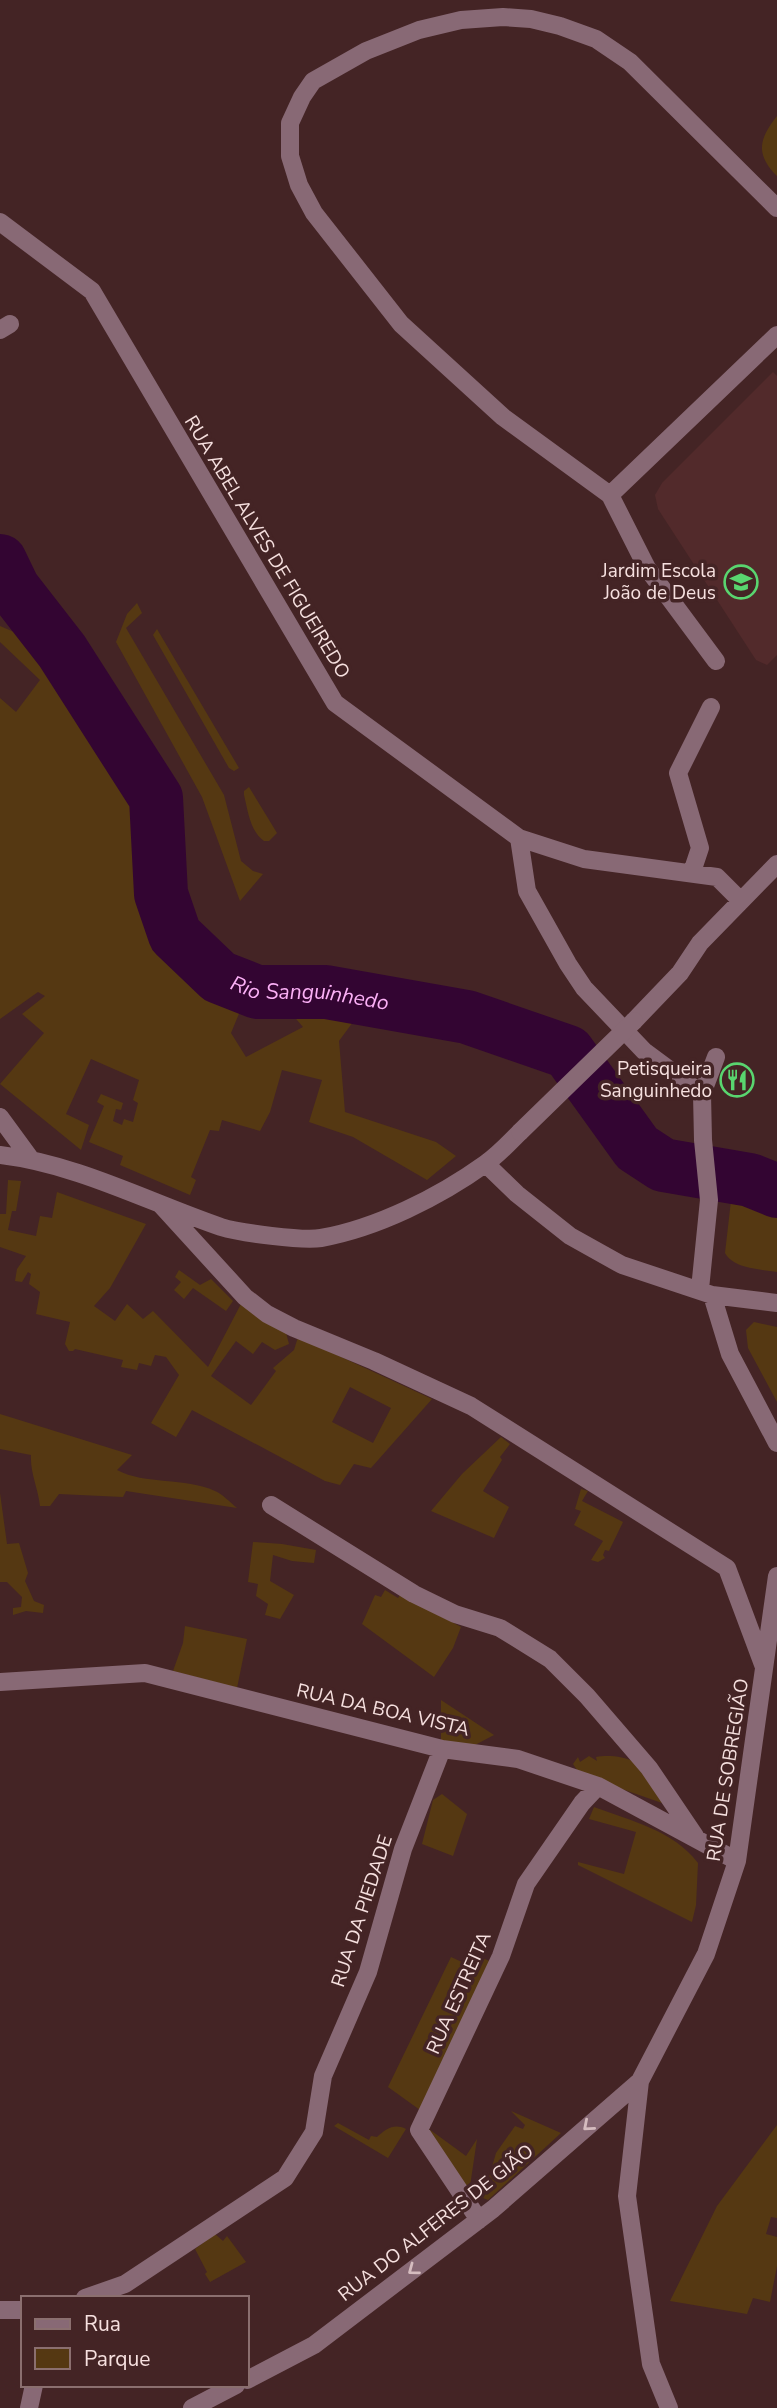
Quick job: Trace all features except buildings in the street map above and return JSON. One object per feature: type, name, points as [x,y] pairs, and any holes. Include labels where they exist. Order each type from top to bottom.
[{"type":"street","points":[[716,661],[648,568],[610,495],[503,417],[401,324],[309,204],[299,185],[290,156],[290,123],[313,81],[366,51],[419,30],[461,20],[503,17],[531,19],[596,39],[630,62],[777,208]]},
{"type":"street","name":"RUA ABEL ALVES DE FIGUEIREDO","points":[[0,222],[92,291],[335,703],[519,838],[584,859],[718,877],[741,901]]},
{"type":"street","points":[[610,495],[777,335]]},
{"type":"street","points":[[692,872],[699,848],[678,773],[711,707]]},
{"type":"street","points":[[519,838],[527,891],[584,988],[644,1051],[702,1094]]},
{"type":"street","points":[[0,1154],[30,1158],[83,1175],[225,1228],[264,1235],[318,1238],[362,1228],[440,1192],[486,1164],[634,1021],[680,973],[700,943],[777,864]]},
{"type":"street","points":[[716,1057],[702,1094],[709,1200],[706,1292],[730,1354],[777,1443]]},
{"type":"street","points":[[0,1116],[30,1158]]},
{"type":"street","points":[[486,1164],[517,1194],[570,1236],[622,1265],[706,1292],[777,1303]]},
{"type":"street","points":[[161,1205],[245,1297],[267,1314],[471,1406],[727,1569],[765,1670]]},
{"type":"street","points":[[271,1505],[414,1594],[455,1614],[500,1628],[550,1659],[587,1696],[649,1768],[696,1837]]},
{"type":"street","name":"RUA DE SOBREGIÃO","points":[[670,2408],[651,2364],[627,2196],[640,2081],[706,1954],[737,1861],[777,1576]]},
{"type":"street","name":"RUA DA BOA VISTA","points":[[0,1682],[145,1673],[442,1749],[518,1759],[598,1786],[737,1861]]},
{"type":"street","name":"RUA DA PIEDADE","points":[[91,2296],[125,2284],[285,2178],[314,2132],[323,2076],[368,1972],[403,1849],[442,1749]]},
{"type":"street","name":"RUA ESTREITA","points":[[479,2220],[419,2130],[501,1956],[526,1884],[582,1803],[598,1786]]},
{"type":"street","name":"RUA DO ALFERES DE GIÃO","points":[[248,2379],[314,2345],[479,2220],[640,2081]]},
{"type":"street","points":[[0,2310],[21,2310]]},
{"type":"street","points":[[29,2408],[34,2387]]},
{"type":"street","points":[[192,2408],[232,2387]]},
{"type":"shaded area","name":"Jardim Escola João de Deus","points":[[773,372],[777,376],[777,655],[767,665],[756,660],[658,509],[655,495],[662,483]]},
{"type":"green space","points":[[777,116],[777,176],[765,161],[762,146],[766,132]]},
{"type":"green space","points":[[0,577],[53,650],[149,802],[150,867],[160,910],[173,947],[200,977],[243,1004],[231,1033],[246,1057],[303,1027],[285,1006],[307,1001],[364,1007],[339,1041],[345,1112],[436,1142],[456,1156],[427,1180],[353,1137],[309,1122],[322,1080],[282,1070],[270,1112],[260,1131],[222,1120],[219,1131],[210,1130],[191,1177],[196,1180],[190,1195],[120,1165],[123,1156],[89,1142],[104,1106],[97,1102],[101,1094],[123,1103],[121,1110],[116,1109],[113,1121],[122,1125],[124,1119],[133,1122],[138,1103],[133,1100],[139,1080],[91,1059],[66,1114],[89,1125],[81,1150],[0,1084],[44,1033],[22,1014],[45,996],[38,992],[0,1019],[0,698],[16,712],[40,680],[0,642],[0,626],[35,641],[0,587]]},
{"type":"green space","points":[[137,603],[142,613],[126,628],[224,795],[241,861],[253,871],[263,874],[240,901],[202,797],[116,642],[127,614]]},
{"type":"green space","points":[[157,629],[239,768],[234,771],[229,768],[153,635]]},
{"type":"green space","points":[[249,787],[277,833],[269,841],[259,837],[250,820],[244,795],[244,791]]},
{"type":"green space","points":[[8,1180],[21,1181],[16,1211],[12,1211],[8,1230],[36,1236],[40,1216],[52,1218],[57,1192],[146,1224],[110,1288],[94,1306],[115,1321],[127,1304],[143,1319],[153,1311],[208,1367],[242,1302],[285,1329],[289,1344],[275,1350],[262,1342],[253,1354],[236,1341],[211,1376],[251,1405],[276,1371],[273,1368],[294,1350],[298,1337],[432,1399],[371,1468],[354,1464],[340,1485],[325,1481],[192,1410],[176,1437],[151,1423],[179,1375],[166,1357],[155,1355],[151,1366],[139,1363],[137,1370],[121,1367],[123,1360],[75,1349],[69,1351],[65,1344],[70,1322],[36,1314],[40,1292],[29,1284],[31,1274],[28,1272],[22,1282],[15,1281],[17,1269],[26,1256],[0,1247],[0,1214],[6,1214]],"holes":[[[350,1387],[391,1408],[373,1443],[332,1422]]]},
{"type":"green space","points":[[732,1192],[777,1212],[777,1272],[741,1265],[725,1253]]},
{"type":"green space","points":[[179,1270],[200,1285],[211,1279],[233,1301],[226,1311],[193,1288],[184,1299],[174,1290],[181,1282],[175,1277]]},
{"type":"green space","points":[[754,1322],[777,1327],[777,1402],[748,1348],[746,1330]]},
{"type":"green space","points":[[0,1414],[132,1455],[117,1470],[140,1478],[203,1487],[220,1494],[237,1508],[126,1491],[123,1497],[59,1494],[50,1506],[40,1506],[31,1455],[0,1449]]},
{"type":"green space","points":[[501,1437],[510,1444],[500,1457],[502,1460],[483,1491],[509,1507],[494,1538],[431,1511],[462,1474]]},
{"type":"green space","points":[[581,1489],[588,1491],[582,1501],[623,1522],[609,1551],[605,1550],[605,1558],[598,1562],[591,1560],[603,1541],[574,1525],[581,1511],[575,1509]]},
{"type":"green space","points":[[0,1493],[7,1544],[19,1543],[28,1573],[25,1581],[34,1601],[44,1605],[43,1613],[26,1611],[13,1615],[13,1608],[21,1607],[22,1597],[7,1582],[0,1582]]},
{"type":"green space","points":[[253,1542],[316,1550],[314,1563],[292,1561],[273,1555],[270,1581],[294,1595],[280,1619],[265,1615],[268,1604],[256,1596],[258,1584],[248,1582]]},
{"type":"green space","points":[[385,1590],[398,1598],[401,1594],[461,1627],[453,1648],[434,1677],[362,1624],[375,1595],[381,1597]]},
{"type":"green space","points":[[185,1626],[247,1639],[237,1688],[173,1671],[183,1643]]},
{"type":"green space","points":[[441,1700],[494,1735],[475,1745],[441,1741]]},
{"type":"green space","points":[[589,1756],[597,1761],[596,1757],[610,1756],[634,1762],[660,1795],[662,1803],[576,1773],[573,1764],[578,1757],[580,1762]]},
{"type":"green space","points":[[442,1794],[467,1814],[453,1856],[422,1844],[433,1800]]},
{"type":"green space","points":[[594,1807],[664,1834],[698,1863],[696,1905],[692,1922],[578,1865],[578,1862],[624,1874],[636,1832],[589,1819]]},
{"type":"green space","points":[[451,1957],[475,1968],[480,1957],[492,1962],[420,2110],[388,2087]]},
{"type":"green space","points":[[511,2111],[561,2133],[488,2200],[483,2198],[496,2153],[515,2126],[523,2129],[525,2125]]},
{"type":"green space","points":[[338,2123],[369,2140],[371,2136],[377,2137],[390,2128],[406,2129],[388,2158],[334,2126]]},
{"type":"green space","points":[[777,2125],[777,2218],[771,2217],[766,2234],[777,2237],[777,2266],[770,2302],[753,2298],[747,2314],[670,2301],[717,2206]]},
{"type":"green space","points":[[429,2129],[466,2156],[477,2139],[469,2193]]},
{"type":"green space","points":[[215,2234],[223,2241],[227,2236],[246,2262],[210,2282],[195,2249]]},
{"type":"waterway","name":"Rio Sanguinhedo","points":[[0,561],[13,588],[62,651],[156,798],[161,894],[175,935],[219,977],[257,992],[326,992],[467,1017],[568,1052],[637,1148],[663,1165],[750,1180],[777,1191]]},
{"type":"place","name":"Jardim Escola João de Deus","points":[[741,582]]},
{"type":"place","name":"Petisqueira Sanguinhedo","points":[[737,1080]]}]
